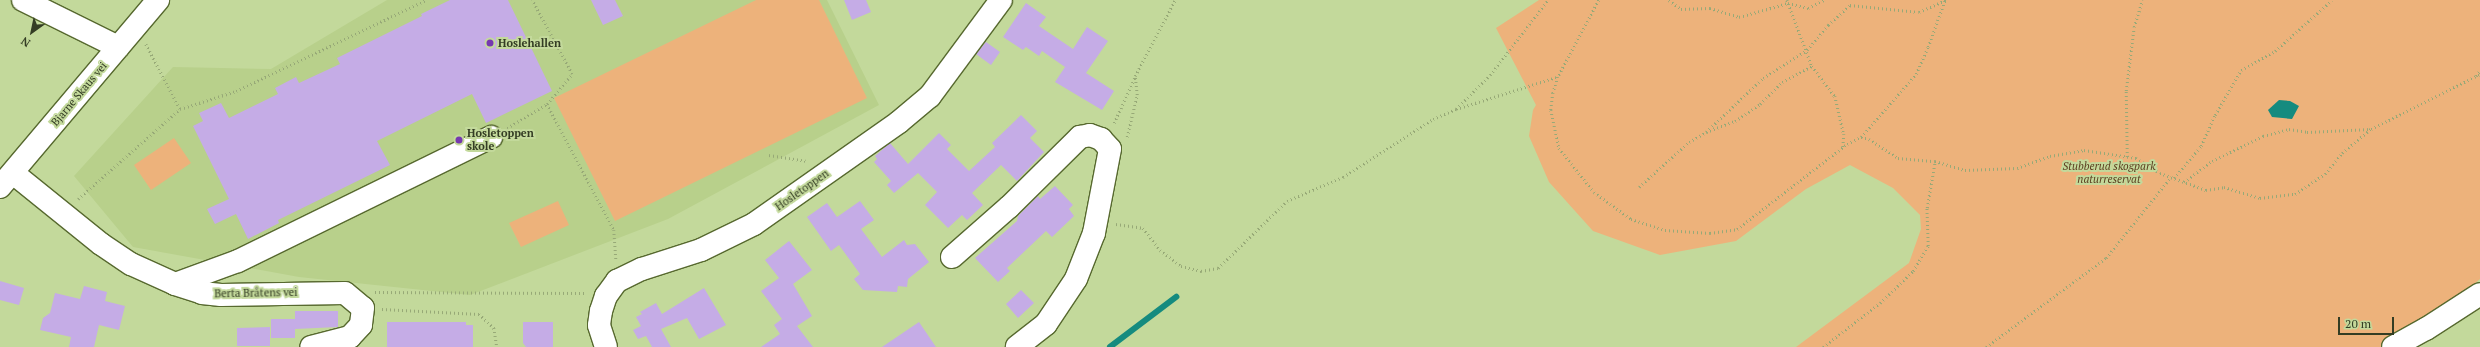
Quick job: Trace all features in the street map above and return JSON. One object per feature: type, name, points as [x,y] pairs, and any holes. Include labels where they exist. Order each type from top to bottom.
[{"type":"street","points":[[23,0],[118,47]]},
{"type":"street","name":"Bjarne Skaus vei","points":[[6,180],[158,0]]},
{"type":"street","name":"Hosletoppen","points":[[612,289],[642,269],[701,250],[754,224],[899,122],[930,96],[1001,0]]},
{"type":"street","points":[[952,257],[1009,207],[1080,137],[1090,135],[1101,139],[1110,149],[1094,233],[1076,279],[1046,324],[1017,347]]},
{"type":"street","points":[[175,284],[238,261],[491,137]]},
{"type":"street","name":"Berta Bråtens vei","points":[[6,180],[62,213],[101,244],[131,264],[175,284],[202,293],[221,295],[345,293]]},
{"type":"street","points":[[606,347],[599,325],[612,289]]},
{"type":"street","points":[[311,347],[350,336],[361,325],[364,308],[345,293]]},
{"type":"street","points":[[2393,347],[2426,329],[2480,294]]},
{"type":"path","points":[[62,213],[180,109],[236,91],[426,0]]},
{"type":"path","points":[[491,137],[547,104],[572,74],[532,0]]},
{"type":"path","points":[[1456,109],[1490,75],[1548,0]]},
{"type":"path","points":[[1599,0],[1558,77],[1551,110],[1559,148],[1594,192],[1631,218],[1665,230],[1710,233],[1737,229],[1843,149],[1847,144],[1861,137],[1916,74],[1945,1]]},
{"type":"path","points":[[1669,0],[1681,9],[1710,8],[1739,16],[1788,3],[1808,8],[1824,0]]},
{"type":"path","points":[[1787,0],[1812,66],[1835,96],[1844,134],[1843,149]]},
{"type":"path","points":[[2127,157],[2126,91],[2134,27],[2142,0]]},
{"type":"path","points":[[1986,347],[2106,258],[2200,146],[2214,115],[2241,70],[2275,51],[2332,0]]},
{"type":"path","points":[[1706,132],[1763,78],[1806,50],[1828,25],[1850,5],[1919,12],[1945,1]]},
{"type":"path","points":[[136,26],[180,109]]},
{"type":"path","points":[[1639,187],[1690,142],[1706,132],[1735,121],[1760,104],[1782,82],[1812,66]]},
{"type":"path","points":[[2475,78],[2480,70]]},
{"type":"path","points":[[1861,137],[1870,139],[1898,158],[1935,161],[1965,170],[2017,168],[2050,156],[2084,150],[2136,158],[2173,178],[2206,190],[2224,187],[2260,198],[2295,194],[2325,174],[2342,153],[2371,129],[2475,78],[2480,74]]},
{"type":"path","points":[[1110,149],[1114,124],[1136,76]]},
{"type":"path","points":[[1112,224],[1143,228],[1160,250],[1181,266],[1201,271],[1218,268],[1287,202],[1343,178],[1433,119],[1456,109],[1558,77]]},
{"type":"path","points":[[345,293],[484,295],[612,289],[614,230],[547,104]]},
{"type":"path","points":[[2184,182],[2212,161],[2263,136],[2289,129],[2307,132],[2371,129]]},
{"type":"path","points":[[1823,347],[1880,303],[1913,271],[1928,246],[1927,208],[1935,161]]},
{"type":"path","points":[[364,308],[479,314],[494,328],[497,347]]},
{"type":"shaded area","name":"Hosletoppen skole","points":[[387,0],[827,0],[879,105],[668,219],[470,295],[299,277],[133,247],[74,176],[173,67],[271,69]]},
{"type":"green space","points":[[756,0],[819,0],[867,98],[615,221],[554,98]]},
{"type":"green space","name":"Stubberud skogpark naturreservat","points":[[1539,0],[2480,0],[2480,279],[2415,335],[2388,347],[1796,347],[1909,263],[1921,229],[1920,215],[1893,188],[1850,165],[1806,189],[1736,241],[1660,255],[1593,231],[1549,182],[1529,136],[1533,110],[1536,105],[1496,28]]},
{"type":"green space","points":[[174,138],[191,163],[151,190],[134,165]]},
{"type":"green space","points":[[558,201],[569,225],[521,247],[509,223]]},
{"type":"water","points":[[2279,100],[2290,101],[2299,106],[2292,119],[2272,117],[2268,110]]},
{"type":"building","points":[[450,0],[508,0],[552,91],[486,123],[472,94],[377,141],[390,165],[278,220],[279,223],[248,239],[236,214],[215,224],[207,209],[229,199],[193,126],[203,121],[199,113],[221,103],[229,118],[278,94],[275,88],[296,77],[299,83],[340,64],[337,58],[422,16],[421,14]]},
{"type":"building","points":[[591,0],[615,0],[623,16],[603,25]]},
{"type":"building","points":[[844,0],[866,0],[871,12],[852,20]]},
{"type":"building","points":[[1026,3],[1046,17],[1039,26],[1073,49],[1087,27],[1108,41],[1086,73],[1114,91],[1102,110],[1055,82],[1065,67],[1042,51],[1039,56],[1026,47],[1023,50],[1003,37]]},
{"type":"building","points":[[986,42],[1000,52],[991,65],[976,54]]},
{"type":"building","points":[[1021,115],[1037,131],[1030,138],[1044,152],[1017,181],[1001,165],[972,193],[983,205],[967,220],[962,215],[948,228],[925,205],[937,192],[918,173],[894,193],[887,185],[891,181],[874,162],[877,159],[875,156],[890,143],[908,164],[939,133],[951,145],[947,149],[969,171],[995,147],[992,143]]},
{"type":"building","points":[[1055,186],[1073,205],[1069,209],[1074,216],[1052,237],[1046,231],[1007,268],[1010,271],[998,282],[975,258],[1017,221],[1018,216],[1038,196],[1040,199]]},
{"type":"building","points":[[860,201],[874,220],[861,229],[882,257],[904,240],[907,245],[915,244],[929,262],[908,279],[907,287],[898,286],[897,292],[863,290],[854,279],[860,274],[839,245],[831,251],[807,217],[827,203],[837,217]]},
{"type":"building","points":[[789,241],[812,270],[793,284],[812,316],[797,326],[813,347],[761,347],[780,334],[774,325],[782,319],[761,291],[779,278],[765,260]]},
{"type":"building","points":[[0,281],[24,288],[19,305],[0,300]]},
{"type":"building","points":[[84,286],[107,292],[105,301],[125,306],[119,330],[99,325],[94,347],[69,347],[71,337],[40,330],[43,318],[50,313],[55,293],[80,299]]},
{"type":"building","points":[[704,288],[726,325],[699,339],[687,318],[661,329],[671,347],[652,347],[646,336],[638,339],[633,330],[641,326],[636,317],[642,314],[640,312],[656,303],[662,314]]},
{"type":"building","points":[[1021,290],[1034,303],[1018,318],[1006,304]]},
{"type":"building","points":[[295,311],[338,311],[338,327],[295,329],[295,338],[271,338],[271,319],[295,319]]},
{"type":"building","points":[[387,322],[466,322],[466,325],[473,325],[473,347],[387,347]]},
{"type":"building","points":[[523,322],[553,322],[553,347],[526,347],[523,343]]},
{"type":"building","points":[[919,322],[936,347],[882,347]]},
{"type":"building","points":[[270,327],[270,346],[237,346],[237,328]]},
{"type":"waterway","points":[[1110,347],[1176,297]]},
{"type":"place","name":"Hoslehallen","points":[[490,43]]},
{"type":"place","name":"Hosletoppen skole","points":[[459,140]]}]
